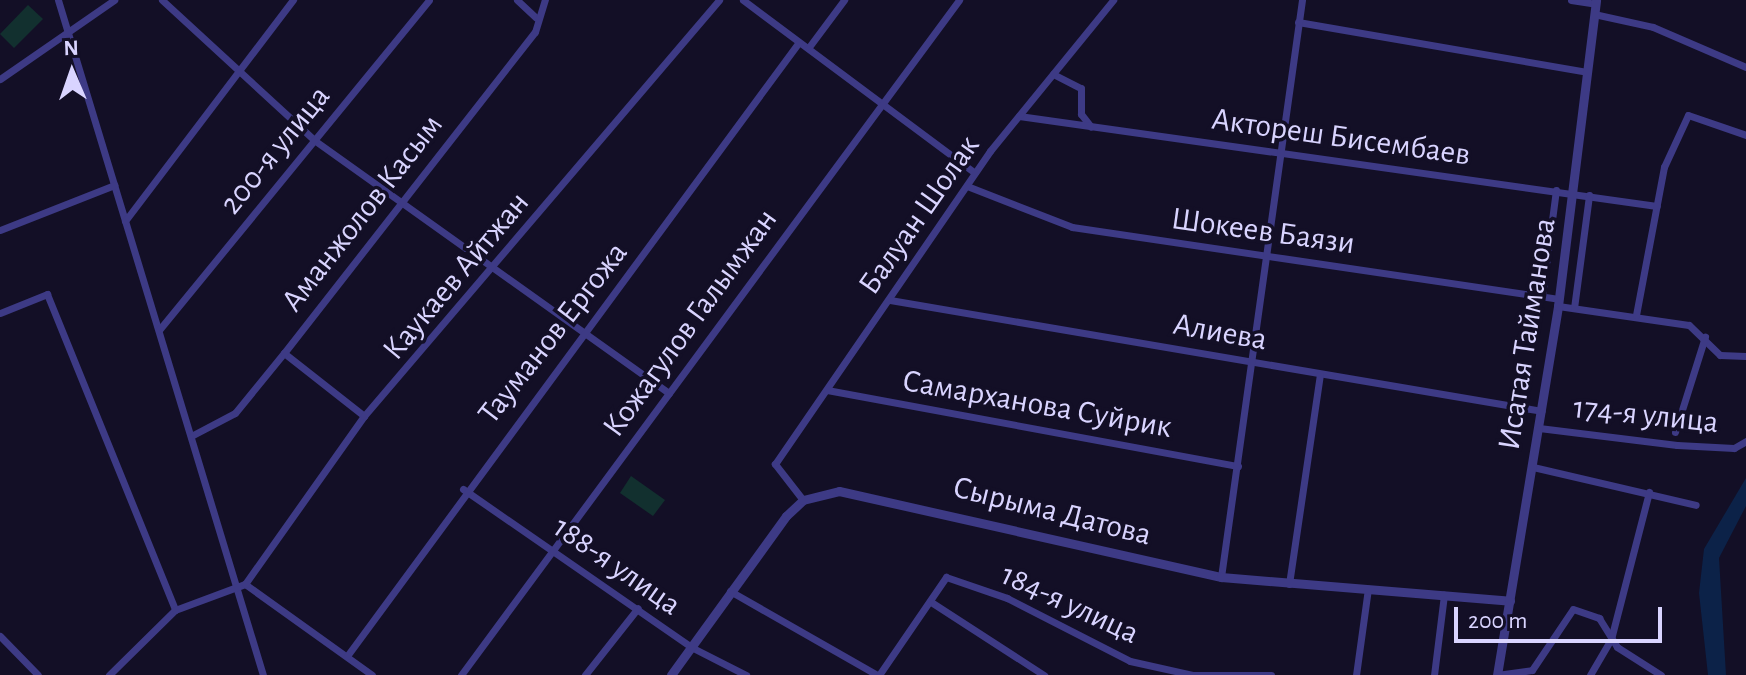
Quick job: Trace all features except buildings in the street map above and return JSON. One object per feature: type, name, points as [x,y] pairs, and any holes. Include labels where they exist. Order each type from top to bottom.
[{"type":"street","points":[[58,0],[241,584],[263,675]]},
{"type":"street","points":[[0,79],[70,35],[114,0]]},
{"type":"street","points":[[162,0],[314,140],[491,271],[669,393]]},
{"type":"street","points":[[125,221],[293,0]]},
{"type":"street","name":"200-я улица","points":[[159,330],[429,0]]},
{"type":"street","points":[[517,0],[536,18]]},
{"type":"street","name":"Аманжолов Касым","points":[[193,435],[235,413],[284,353],[535,32],[536,18],[545,0]]},
{"type":"street","name":"Каукаев Айтжан","points":[[241,584],[364,416],[491,271],[719,0]]},
{"type":"street","points":[[743,0],[975,173]]},
{"type":"street","points":[[809,47],[844,0]]},
{"type":"street","name":"Кожагулов Галымжан","points":[[461,675],[959,0]]},
{"type":"street","name":"Балуан Шолак","points":[[803,500],[775,464],[975,173],[1113,0]]},
{"type":"street","points":[[1221,577],[1271,256],[1302,0]]},
{"type":"street","points":[[1571,0],[1653,27],[1746,67]]},
{"type":"street","name":"Исатая Тайманова","points":[[1497,675],[1575,192],[1595,6]]},
{"type":"street","points":[[1298,22],[1587,72]]},
{"type":"street","name":"Тауманов Ергожа","points":[[347,656],[463,489],[799,42]]},
{"type":"street","points":[[1053,74],[1081,88],[1081,114],[1091,127]]},
{"type":"street","points":[[1636,315],[1667,157],[1688,115],[1746,135]]},
{"type":"street","name":"Актореш Бисембаев","points":[[1019,116],[1284,155],[1575,192],[1657,206]]},
{"type":"street","points":[[0,230],[114,185]]},
{"type":"street","name":"Шокеев Баязи","points":[[967,186],[1072,227],[1542,296],[1574,308],[1689,325],[1705,337],[1720,355],[1746,356]]},
{"type":"street","points":[[1542,296],[1556,190]]},
{"type":"street","points":[[1574,308],[1589,195]]},
{"type":"street","points":[[0,313],[47,294],[175,610]]},
{"type":"street","name":"Алиева","points":[[890,300],[1542,411]]},
{"type":"street","points":[[1675,432],[1705,337]]},
{"type":"street","points":[[284,353],[364,416]]},
{"type":"street","points":[[1289,584],[1320,374]]},
{"type":"street","name":"Самарханова Суйрик","points":[[827,390],[1238,466]]},
{"type":"street","name":"174-я улица","points":[[1539,428],[1677,445],[1734,448],[1746,441]]},
{"type":"street","points":[[1533,467],[1696,505]]},
{"type":"street","name":"188-я улица","points":[[463,489],[691,647],[746,675]]},
{"type":"street","name":"Сырыма Датова","points":[[803,500],[839,491],[883,496],[1221,577],[1510,601]]},
{"type":"street","points":[[1590,675],[1611,639],[1649,492]]},
{"type":"street","points":[[671,675],[728,590],[803,500]]},
{"type":"street","name":"184-я улица","points":[[931,602],[946,577],[1007,598],[1130,661],[1193,675],[1271,675]]},
{"type":"street","points":[[109,675],[175,610],[241,584]]},
{"type":"street","points":[[241,584],[372,675]]},
{"type":"street","points":[[1356,675],[1368,589]]},
{"type":"street","points":[[728,590],[878,675],[931,602],[1044,675]]},
{"type":"street","points":[[1434,675],[1444,595]]},
{"type":"street","points":[[585,675],[638,608]]},
{"type":"street","points":[[1497,675],[1532,670],[1573,609],[1599,618],[1611,639],[1661,675]]},
{"type":"street","points":[[0,636],[38,675]]},
{"type":"green space","points":[[28,5],[43,19],[14,48],[0,34]]},
{"type":"green space","points":[[631,476],[665,500],[653,516],[620,493]]},
{"type":"water","points":[[1746,478],[1746,506],[1719,558],[1726,675],[1708,675],[1699,593],[1704,549]]}]
